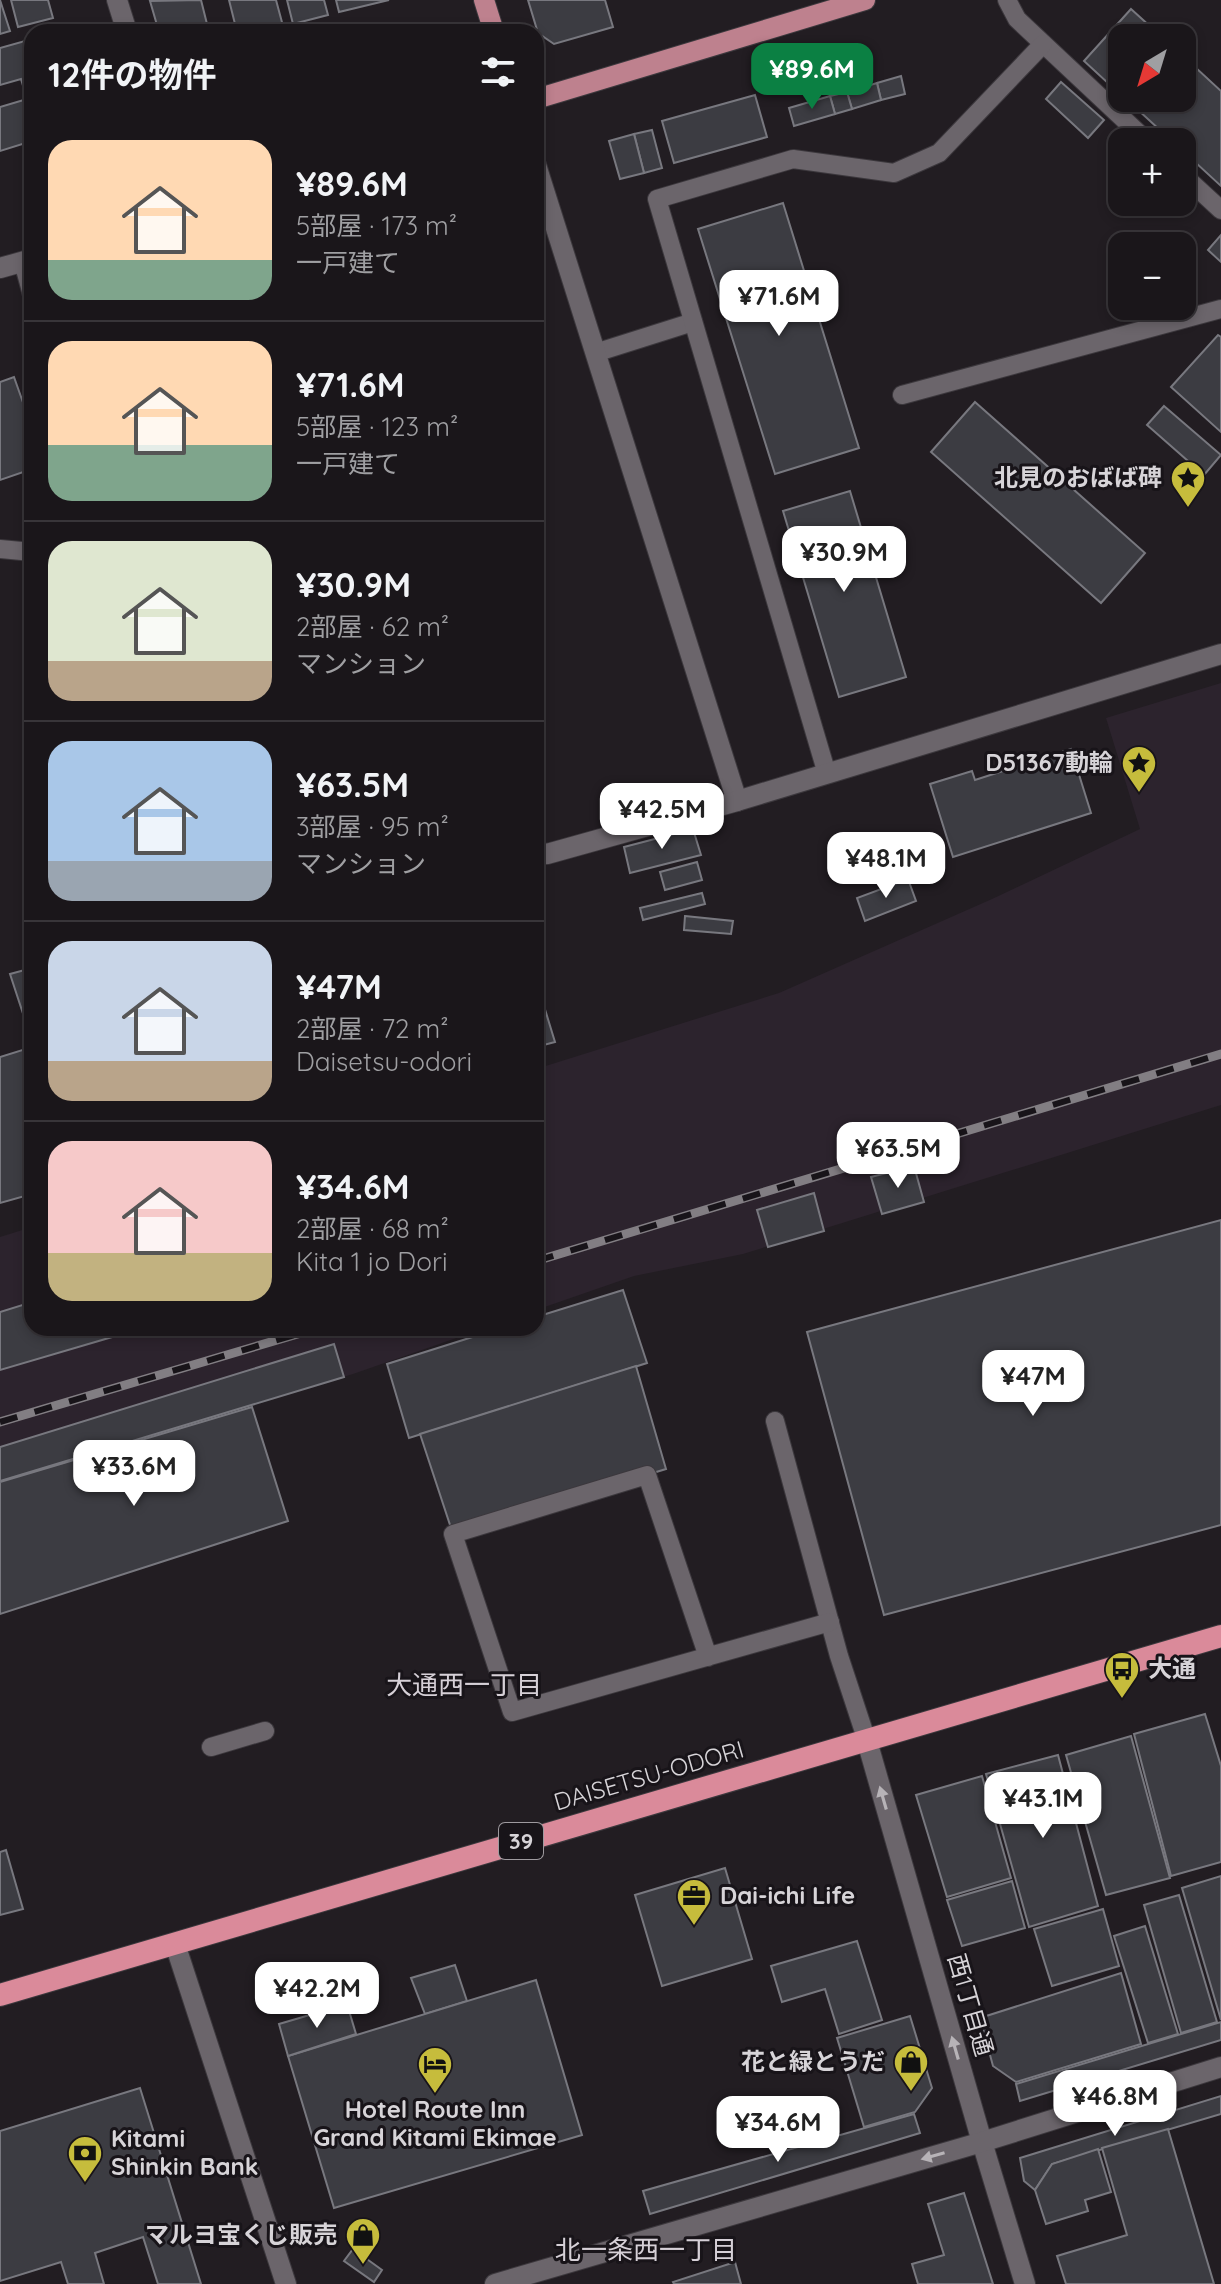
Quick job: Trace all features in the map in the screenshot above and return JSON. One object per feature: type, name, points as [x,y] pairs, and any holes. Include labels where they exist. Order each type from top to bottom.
[{"type":"highway","name":"DAISETSU-ODORI","points":[[0,1995],[1221,1636]]},
{"type":"main road","points":[[484,0],[492,24]]},
{"type":"main road","points":[[544,97],[865,0]]},
{"type":"street","points":[[117,0],[124,24]]},
{"type":"street","points":[[544,190],[737,801]]},
{"type":"street","points":[[0,268],[24,261]]},
{"type":"street","points":[[544,854],[737,801],[1221,654]]},
{"type":"street","name":"西1丁目通","points":[[867,1741],[1025,2284]]},
{"type":"street","points":[[175,1944],[286,2284]]},
{"type":"street","points":[[495,2284],[982,2142],[1221,2067]]},
{"type":"lane","points":[[1007,0],[1017,19],[1133,128]]},
{"type":"lane","points":[[827,774],[657,199],[793,159],[894,173],[939,153],[1043,44]]},
{"type":"lane","points":[[1196,187],[1221,210]]},
{"type":"lane","points":[[902,395],[1221,309]]},
{"type":"lane","points":[[595,353],[693,322]]},
{"type":"lane","points":[[0,549],[24,551]]},
{"type":"lane","points":[[775,1421],[830,1622],[867,1741]]},
{"type":"lane","points":[[708,1657],[647,1475],[453,1534],[512,1712],[708,1657],[830,1622]]},
{"type":"lane","points":[[211,1747],[265,1731]]},
{"type":"shaded area","points":[[1221,683],[1221,1105],[743,1254],[634,1276],[544,1307],[544,1066],[779,993],[992,899],[1140,829],[1106,718]]},
{"type":"shaded area","points":[[24,1230],[24,1336],[462,1336],[353,1374],[0,1483],[0,1237]]},
{"type":"building","points":[[0,0],[10,31],[0,34]]},
{"type":"building","points":[[11,0],[48,0],[53,18],[18,27]]},
{"type":"building","points":[[201,0],[207,24],[157,24],[150,1]]},
{"type":"building","points":[[229,0],[276,0],[282,24],[235,24]]},
{"type":"building","points":[[287,0],[324,0],[328,15],[293,24]]},
{"type":"building","points":[[336,0],[389,0],[339,12]]},
{"type":"building","points":[[528,0],[605,0],[613,27],[554,44],[544,37],[544,24],[535,24]]},
{"type":"building","points":[[1131,9],[1148,24],[1117,24]]},
{"type":"building","points":[[1108,34],[1108,83],[1084,61]]},
{"type":"building","points":[[24,41],[24,89],[21,79],[0,85],[0,48]]},
{"type":"building","points":[[1196,68],[1221,91],[1221,186],[1196,163],[1196,128],[1158,128],[1140,112],[1196,112]]},
{"type":"building","points":[[901,76],[905,94],[881,100],[877,83]]},
{"type":"building","points":[[1061,82],[1104,120],[1088,138],[1046,99]]},
{"type":"building","points":[[877,83],[881,100],[852,109],[847,92]]},
{"type":"building","points":[[847,92],[852,109],[835,114],[830,96]]},
{"type":"building","points":[[755,95],[767,137],[674,163],[662,121]]},
{"type":"building","points":[[830,96],[835,114],[794,126],[789,108]]},
{"type":"building","points":[[24,100],[24,144],[0,151],[0,107]]},
{"type":"building","points":[[652,130],[662,168],[644,173],[634,134]]},
{"type":"building","points":[[634,134],[644,173],[620,179],[609,141]]},
{"type":"building","points":[[783,203],[859,448],[775,474],[698,229]]},
{"type":"building","points":[[1221,235],[1221,262],[1208,250]]},
{"type":"building","points":[[1218,335],[1221,337],[1221,432],[1171,387]]},
{"type":"building","points":[[14,377],[24,405],[24,472],[0,480],[0,382]]},
{"type":"building","points":[[975,402],[1145,553],[1101,603],[931,452]]},
{"type":"building","points":[[1164,406],[1221,455],[1204,475],[1147,425]]},
{"type":"building","points":[[850,491],[906,677],[839,697],[783,511]]},
{"type":"building","points":[[1071,749],[1091,813],[953,857],[930,784],[972,771],[975,780]]},
{"type":"building","points":[[693,829],[701,855],[630,873],[624,847]]},
{"type":"building","points":[[697,862],[702,880],[665,890],[660,872]]},
{"type":"building","points":[[908,879],[916,901],[865,921],[857,898]]},
{"type":"building","points":[[702,893],[705,904],[643,920],[640,908]]},
{"type":"building","points":[[685,916],[733,921],[731,934],[684,930]]},
{"type":"building","points":[[24,970],[24,1017],[10,974]]},
{"type":"building","points":[[544,1006],[555,1042],[544,1045]]},
{"type":"building","points":[[24,1050],[24,1196],[0,1203],[0,1057]]},
{"type":"building","points":[[914,1166],[924,1202],[882,1214],[871,1177]]},
{"type":"building","points":[[814,1193],[824,1231],[768,1247],[757,1210]]},
{"type":"building","points":[[1221,1220],[1221,1525],[884,1615],[807,1332]]},
{"type":"building","points":[[623,1290],[647,1363],[409,1438],[387,1364],[476,1336],[544,1336],[544,1315]]},
{"type":"building","points":[[24,1304],[24,1336],[116,1336],[0,1370],[0,1312]]},
{"type":"building","points":[[334,1344],[344,1377],[0,1481],[0,1447]]},
{"type":"building","points":[[636,1366],[666,1469],[453,1534],[420,1434]]},
{"type":"building","points":[[252,1407],[288,1521],[0,1614],[0,1482]]},
{"type":"building","points":[[1205,1714],[1221,1766],[1221,1862],[1171,1876],[1134,1734]]},
{"type":"building","points":[[1131,1736],[1170,1878],[1106,1895],[1066,1755]]},
{"type":"building","points":[[1058,1755],[1098,1906],[1029,1927],[986,1774]]},
{"type":"building","points":[[982,1776],[1011,1878],[947,1897],[916,1795]]},
{"type":"building","points":[[6,1850],[23,1909],[0,1915],[0,1852]]},
{"type":"building","name":"Dai-ichi Life","points":[[725,1868],[752,1959],[662,1986],[635,1895]]},
{"type":"building","points":[[1221,1876],[1221,2020],[1182,1888]]},
{"type":"building","points":[[1012,1881],[1025,1928],[962,1946],[947,1900]]},
{"type":"building","points":[[1179,1895],[1217,2022],[1181,2033],[1144,1905]]},
{"type":"building","points":[[1103,1909],[1119,1966],[1052,1986],[1034,1929]]},
{"type":"building","points":[[1145,1926],[1178,2034],[1148,2043],[1114,1936]]},
{"type":"building","points":[[857,1941],[882,2020],[839,2034],[825,1989],[782,2002],[771,1966]]},
{"type":"building","points":[[455,1965],[467,2001],[425,2014],[411,1978]]},
{"type":"building","points":[[1121,1973],[1141,2044],[1016,2082],[993,2066],[980,2018]]},
{"type":"building","name":"Hotel Route Inn Grand Kitami Ekimae","points":[[536,1980],[582,2135],[334,2208],[288,2056]]},
{"type":"building","points":[[347,2004],[356,2034],[288,2056],[279,2024]]},
{"type":"building","points":[[910,2016],[932,2088],[915,2112],[864,2127],[837,2038]]},
{"type":"building","points":[[1221,2022],[1221,2040],[1020,2101],[1016,2084]]},
{"type":"building","name":"Kitami Shinkin Bank","points":[[140,2088],[201,2284],[158,2284],[143,2237],[95,2253],[104,2284],[68,2284],[61,2262],[0,2281],[0,2131]]},
{"type":"building","points":[[1221,2096],[1221,2114],[1052,2164],[1035,2190],[1024,2181],[1020,2158]]},
{"type":"building","points":[[914,2114],[920,2133],[650,2214],[643,2191]]},
{"type":"building","points":[[1168,2129],[1214,2284],[1066,2284],[1057,2256],[1127,2235],[1102,2148]]},
{"type":"building","points":[[1098,2149],[1111,2192],[1085,2200],[1088,2211],[1046,2224],[1035,2190],[1052,2164]]},
{"type":"building","points":[[964,2193],[993,2284],[918,2284],[912,2264],[944,2255],[928,2204]]},
{"type":"building","name":"マルヨ宝くじ販売","points":[[353,2249],[382,2270],[374,2282],[344,2261]]},
{"type":"building","points":[[735,2262],[741,2284],[673,2282]]},
{"type":"railway","points":[[544,1259],[1221,1054]]},
{"type":"railway","points":[[0,1422],[291,1336]]},
{"type":"place","name":"北見のおばば碑","points":[[1188,509]]},
{"type":"place","name":"D51367動輪","points":[[1139,794]]},
{"type":"place","name":"大通","points":[[1122,1700]]},
{"type":"place","name":"Dai-ichi Life","points":[[694,1927]]},
{"type":"place","name":"花と緑とうだ","points":[[911,2093]]},
{"type":"place","name":"Hotel Route Inn Grand Kitami Ekimae","points":[[435,2095]]},
{"type":"place","name":"Kitami Shinkin Bank","points":[[85,2184]]},
{"type":"place","name":"マルヨ宝くじ販売","points":[[363,2266]]},
{"type":"district","name":"大通西一丁目","points":[[464,1685]]},
{"type":"district","name":"北一条西一丁目","points":[[646,2250]]}]
